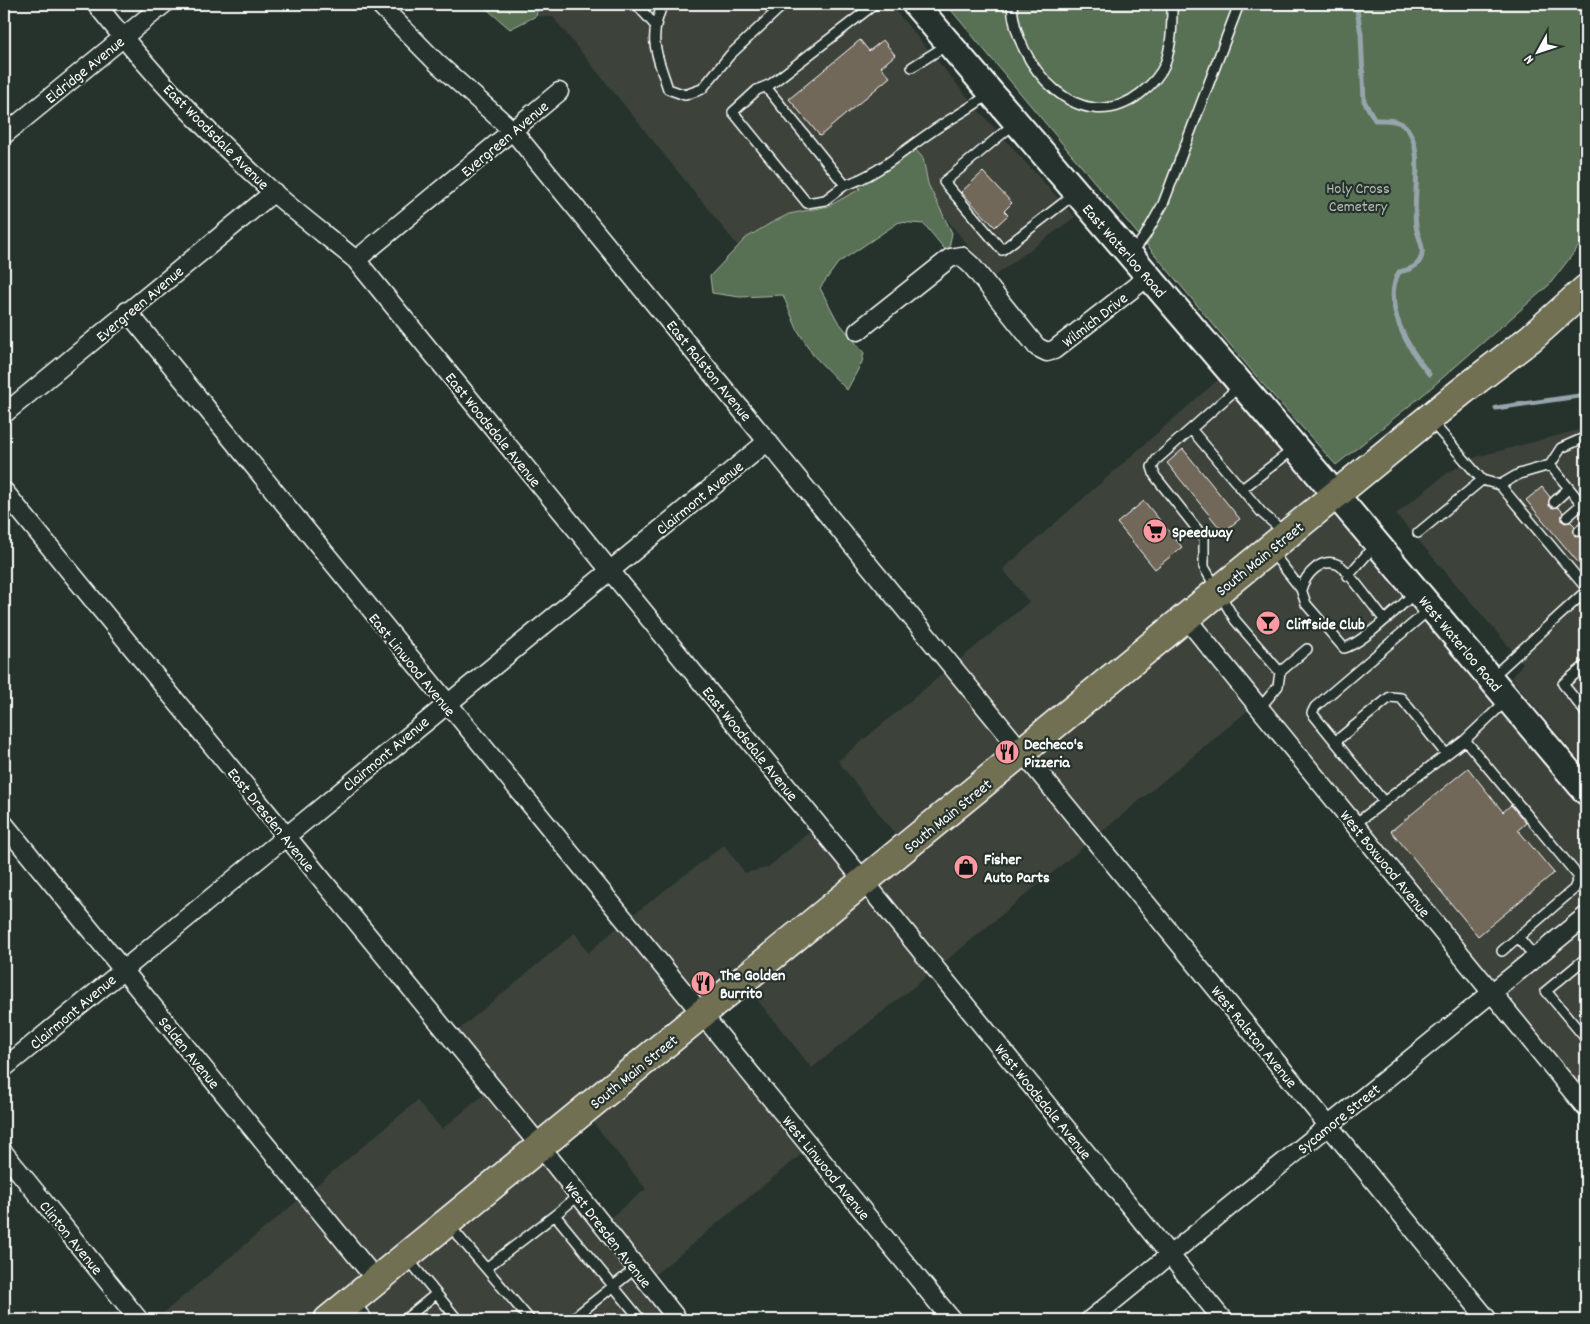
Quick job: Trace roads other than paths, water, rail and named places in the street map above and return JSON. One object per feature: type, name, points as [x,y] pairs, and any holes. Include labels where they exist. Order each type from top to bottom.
[{"type":"main road","name":"East Waterloo Road","points":[[915,4],[1129,256],[1149,276],[1336,495]]},
{"type":"main road","name":"South Main Street","points":[[347,1315],[377,1281],[540,1146],[1024,752],[1429,418],[1531,338],[1586,290]]},
{"type":"main road","name":"West Waterloo Road","points":[[1336,495],[1586,792]]},
{"type":"street","name":"East Woodsdale Avenue","points":[[96,4],[123,38],[178,98],[274,192],[356,260],[864,882]]},
{"type":"street","name":"Eldridge Avenue","points":[[4,135],[164,4]]},
{"type":"street","name":"East Ralston Avenue","points":[[379,4],[437,63],[512,130],[1024,752]]},
{"type":"street","name":"Evergreen Avenue","points":[[356,260],[559,92]]},
{"type":"street","name":"Evergreen Avenue","points":[[4,414],[274,192]]},
{"type":"street","name":"Wilmich Drive","points":[[858,331],[950,258],[961,256],[972,266],[1037,347],[1047,352],[1054,350],[1149,276]]},
{"type":"street","name":"East Linwood Avenue","points":[[127,311],[446,704],[702,1014]]},
{"type":"street","name":"Clairmont Avenue","points":[[4,1068],[122,969],[768,441]]},
{"type":"street","name":"East Dresden Avenue","points":[[4,491],[540,1146]]},
{"type":"street","name":"West Boxwood Avenue","points":[[1186,618],[1586,1108]]},
{"type":"street","name":"West Ralston Avenue","points":[[1024,752],[1488,1320]]},
{"type":"street","name":"Selden Avenue","points":[[4,824],[377,1281]]},
{"type":"street","name":"West Woodsdale Avenue","points":[[864,882],[1223,1320]]},
{"type":"street","name":"Sycamore Street","points":[[1090,1320],[1586,916]]},
{"type":"street","name":"West Linwood Avenue","points":[[702,1014],[952,1320]]},
{"type":"street","name":"West Dresden Avenue","points":[[540,1146],[678,1320]]},
{"type":"street","name":"Clinton Avenue","points":[[4,1153],[139,1320]]},
{"type":"lane","points":[[636,4],[654,24]]},
{"type":"lane","points":[[663,4],[654,24],[655,48],[668,89],[685,96],[702,89],[730,55],[784,4]]},
{"type":"lane","points":[[875,4],[766,86],[757,90],[733,112],[807,203],[825,200],[845,185],[866,177],[934,130],[970,110],[990,93]]},
{"type":"lane","points":[[1012,4],[1020,41],[1031,62],[1044,80],[1070,101],[1099,108],[1113,107],[1135,99],[1159,76],[1168,53],[1172,4]]},
{"type":"lane","points":[[1129,256],[1145,236],[1164,204],[1238,4]]},
{"type":"lane","points":[[912,67],[949,44]]},
{"type":"lane","points":[[766,86],[845,185]]},
{"type":"lane","points":[[1016,122],[944,182],[1002,250],[1076,193]]},
{"type":"lane","points":[[1242,385],[1157,459],[1152,467],[1155,476],[1204,538],[1204,567],[1235,620],[1280,672]]},
{"type":"lane","points":[[1429,418],[1482,480],[1500,484],[1586,590],[1491,678]]},
{"type":"lane","points":[[1191,430],[1262,513],[1278,542],[1306,604],[1344,648],[1352,646],[1384,619],[1424,600]]},
{"type":"lane","points":[[1500,484],[1519,474],[1550,465],[1561,448],[1586,437]]},
{"type":"lane","points":[[1242,489],[1295,448]]},
{"type":"lane","points":[[1550,465],[1584,507],[1566,517]]},
{"type":"lane","points":[[1418,533],[1482,480]]},
{"type":"lane","points":[[1554,502],[1569,488]]},
{"type":"lane","points":[[1530,521],[1538,514]]},
{"type":"lane","points":[[1543,536],[1551,530]]},
{"type":"lane","points":[[1348,576],[1377,544]]},
{"type":"lane","points":[[1555,551],[1563,544]]},
{"type":"lane","points":[[1568,566],[1576,559]]},
{"type":"lane","points":[[1301,590],[1306,577],[1314,569],[1327,563],[1339,566],[1384,619]]},
{"type":"lane","points":[[1384,802],[1312,713],[1315,707],[1424,600]]},
{"type":"lane","points":[[1260,708],[1278,686],[1280,672],[1307,649]]},
{"type":"lane","points":[[1586,665],[1563,684],[1586,713]]},
{"type":"lane","points":[[1336,742],[1390,697],[1401,698],[1446,754]]},
{"type":"lane","points":[[1355,824],[1465,740],[1508,699]]},
{"type":"lane","points":[[1465,740],[1531,823],[1586,886]]},
{"type":"lane","points":[[1502,951],[1574,889],[1579,878]]},
{"type":"lane","points":[[1518,937],[1536,958]]},
{"type":"lane","points":[[1586,958],[1546,991],[1586,1039]]},
{"type":"lane","points":[[486,1268],[579,1195]]},
{"type":"lane","points":[[555,1215],[641,1320]]},
{"type":"lane","points":[[447,1223],[530,1320]]},
{"type":"lane","points":[[406,1257],[458,1320]]},
{"type":"lane","points":[[571,1320],[636,1268]]},
{"type":"lane","points":[[404,1320],[436,1294]]},
{"type":"waterway","points":[[1356,4],[1361,34],[1364,101],[1375,120],[1394,121],[1406,127],[1416,152],[1415,215],[1422,253],[1419,262],[1415,266],[1399,272],[1394,285],[1393,298],[1395,312],[1406,340],[1429,374]]},
{"type":"waterway","points":[[1496,408],[1586,395]]},
{"type":"place","name":"Speedway","points":[[1155,531]]},
{"type":"place","name":"Cliffside Club","points":[[1268,623]]},
{"type":"place","name":"Decheco's Pizzeria","points":[[1007,752]]},
{"type":"place","name":"Fisher Auto Parts","points":[[966,867]]},
{"type":"place","name":"The Golden Burrito","points":[[703,983]]},
{"type":"park label","name":"Holy Cross Cemetery","points":[[1358,196]]}]
